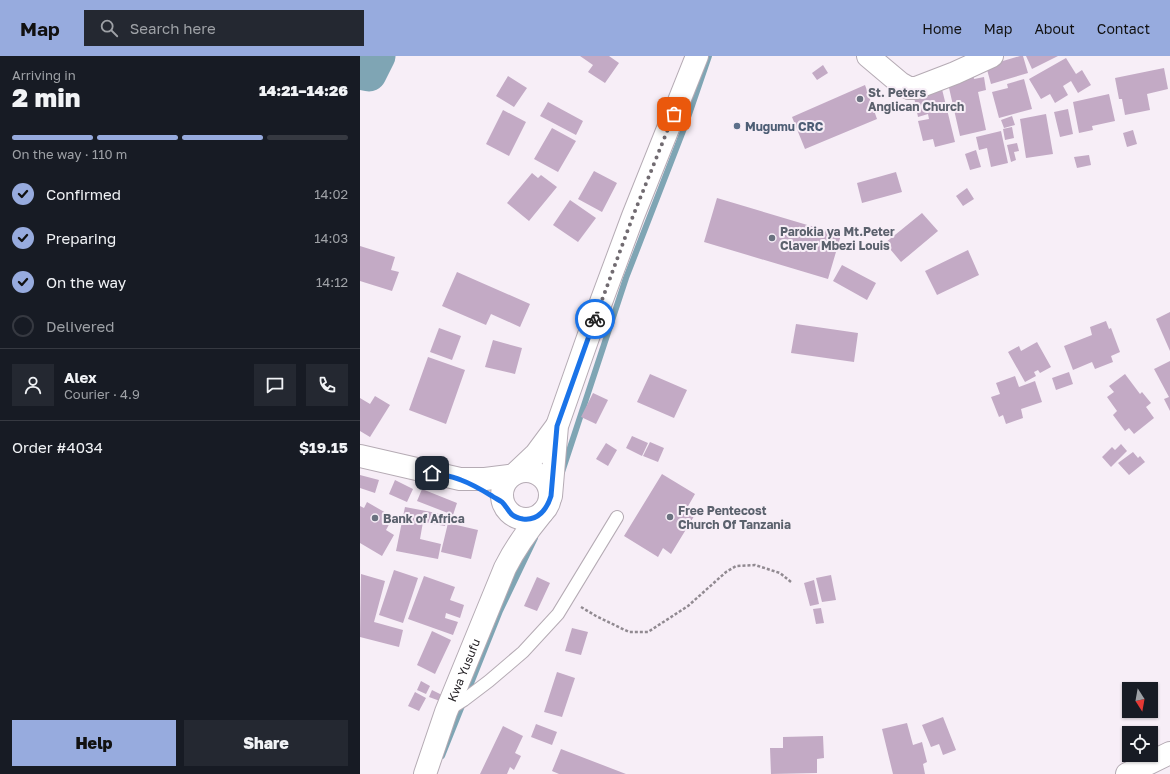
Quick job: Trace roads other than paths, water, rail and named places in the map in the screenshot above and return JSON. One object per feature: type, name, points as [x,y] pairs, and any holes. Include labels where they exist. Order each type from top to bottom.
[{"type":"street","points":[[546,505],[557,426],[633,216],[697,56]]},
{"type":"street","points":[[868,56],[900,83],[909,88],[916,88],[955,73],[992,56]]},
{"type":"street","points":[[514,474],[536,454],[557,426]]},
{"type":"street","points":[[360,456],[460,479],[485,479],[527,470],[537,472],[544,478],[549,486],[546,505],[534,518],[524,519],[515,517],[505,507],[460,479]]},
{"type":"street","name":"Kwa Yusufu","points":[[505,568],[508,538],[505,507],[501,493],[504,484],[514,474]]},
{"type":"street","name":"Kwa Yusufu","points":[[425,774],[446,712],[505,568],[521,539],[546,505]]},
{"type":"street","points":[[1127,774],[1170,753]]},
{"type":"lane","points":[[446,712],[489,681],[523,652],[558,614],[617,517]]},
{"type":"waterway","points":[[360,72],[369,74],[378,56]]},
{"type":"waterway","points":[[562,472],[626,278],[685,126],[709,56]]},
{"type":"waterway","points":[[442,756],[500,611],[535,538]]},
{"type":"place","name":"St. Peters Anglican Church","points":[[860,99]]},
{"type":"place","name":"Mugumu CRC","points":[[737,126]]},
{"type":"place","name":"Parokia ya Mt.Peter Claver Mbezi Louis","points":[[772,238]]},
{"type":"place","name":"Free Pentecost Church Of Tanzania","points":[[670,517]]},
{"type":"place","name":"Bank of Africa","points":[[375,518]]}]
